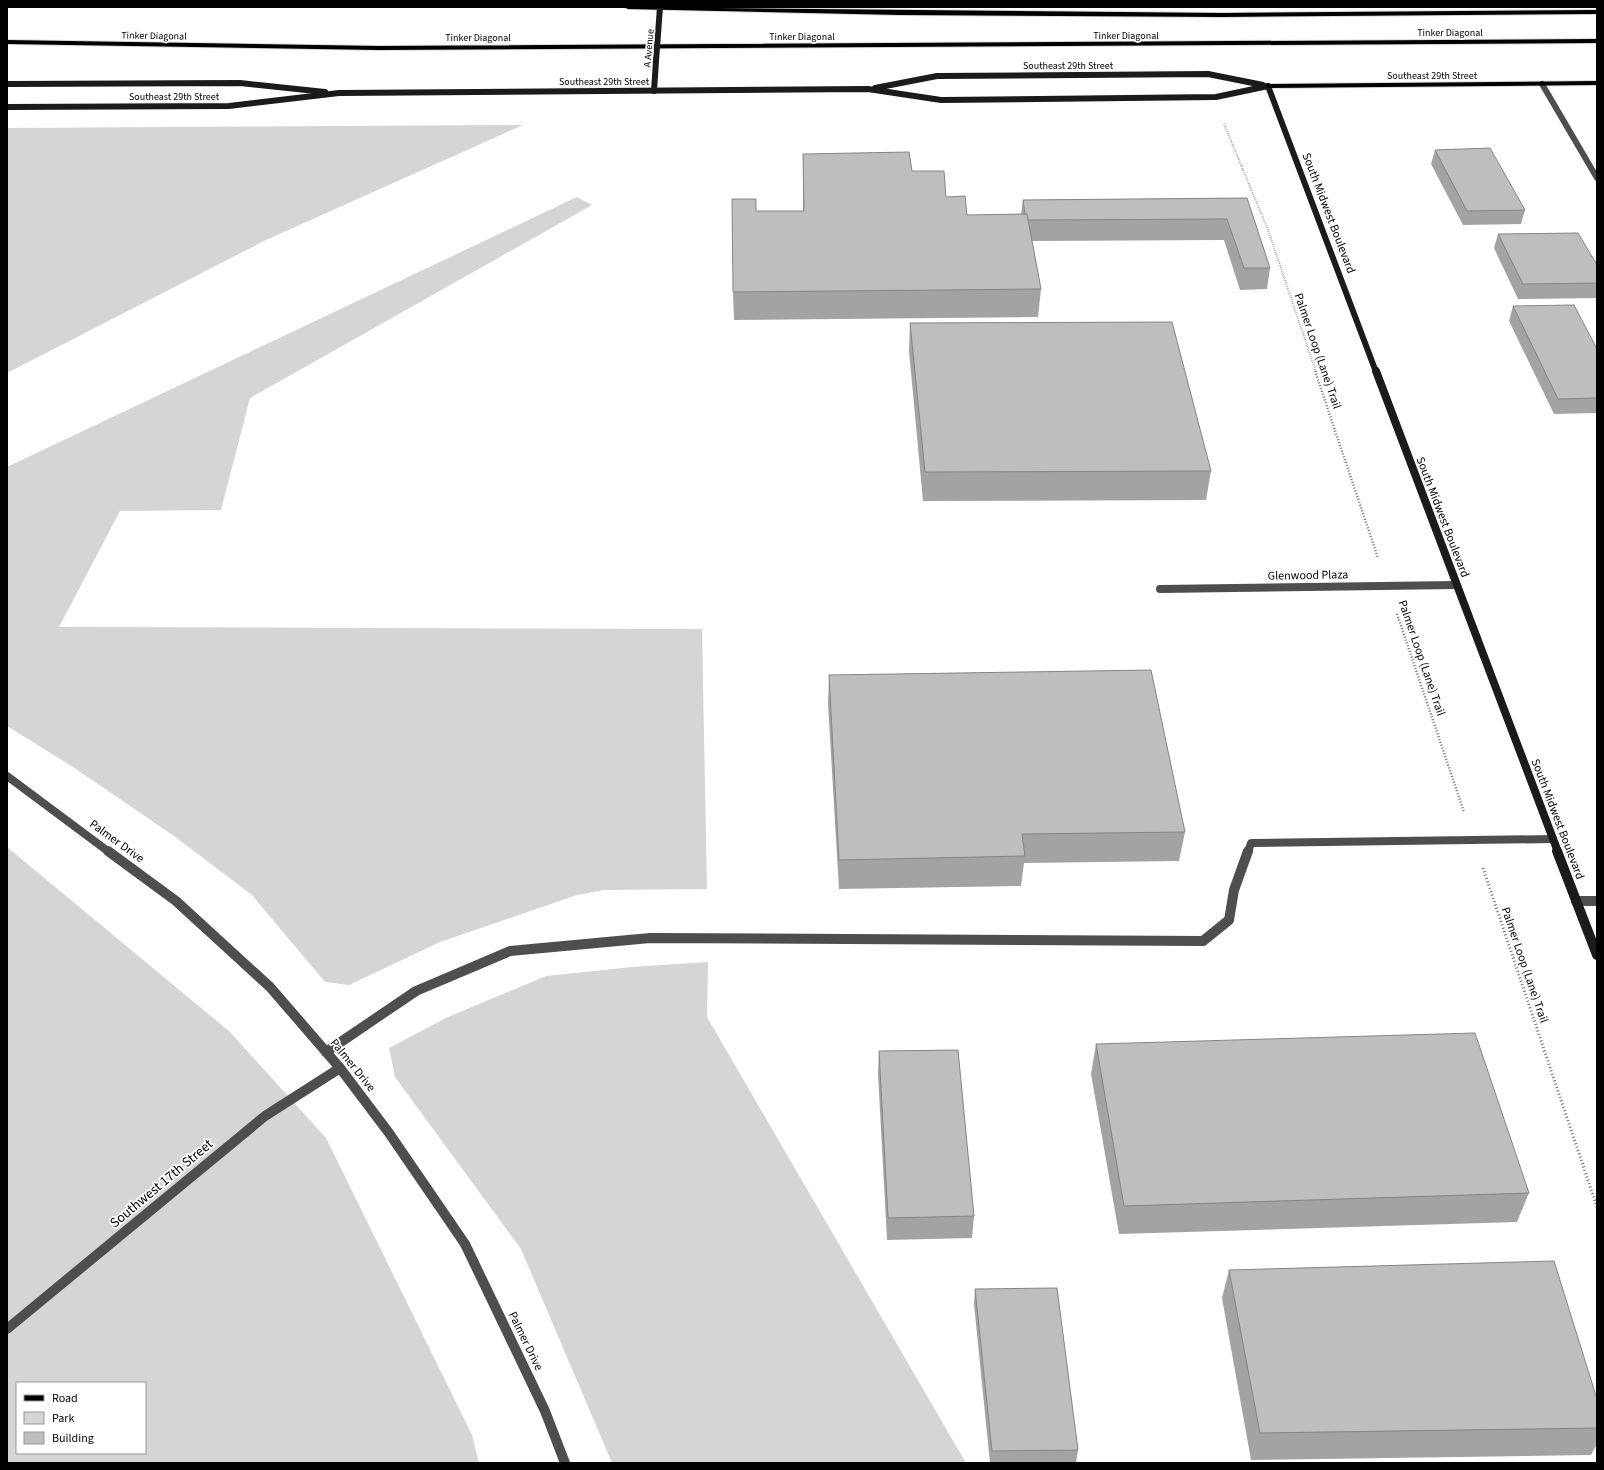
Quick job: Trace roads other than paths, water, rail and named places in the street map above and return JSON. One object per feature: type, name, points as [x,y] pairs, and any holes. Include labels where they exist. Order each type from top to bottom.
[{"type":"highway","name":"Tinker Diagonal","points":[[628,7],[916,14],[1230,15],[1597,12]]},
{"type":"highway","name":"Tinker Diagonal","points":[[7,42],[379,48],[1597,41]]},
{"type":"main road","name":"A Avenue","points":[[654,91],[660,7]]},
{"type":"main road","name":"Southeast 29th Street","points":[[868,89],[937,76],[1208,74],[1268,86]]},
{"type":"main road","name":"Southeast 29th Street","points":[[7,84],[240,83],[340,93],[868,89],[941,100],[1216,97],[1268,86],[1597,83]]},
{"type":"main road","name":"South Midwest Boulevard","points":[[1268,86],[1597,955]]},
{"type":"main road","name":"Southeast 29th Street","points":[[7,107],[229,106],[340,93]]},
{"type":"street","points":[[1542,84],[1597,178]]},
{"type":"street","name":"Glenwood Plaza","points":[[1160,589],[1456,585]]},
{"type":"street","name":"Palmer Drive","points":[[7,776],[176,900],[270,988],[340,1068],[389,1133],[465,1244],[545,1411],[565,1463]]},
{"type":"street","points":[[326,1052],[416,991],[510,951],[650,938],[1203,941],[1229,920],[1234,890],[1251,842],[1553,839]]},
{"type":"street","points":[[1576,902],[1597,901]]},
{"type":"street","name":"Southwest 17th Street","points":[[7,1329],[265,1116],[340,1068]]}]
